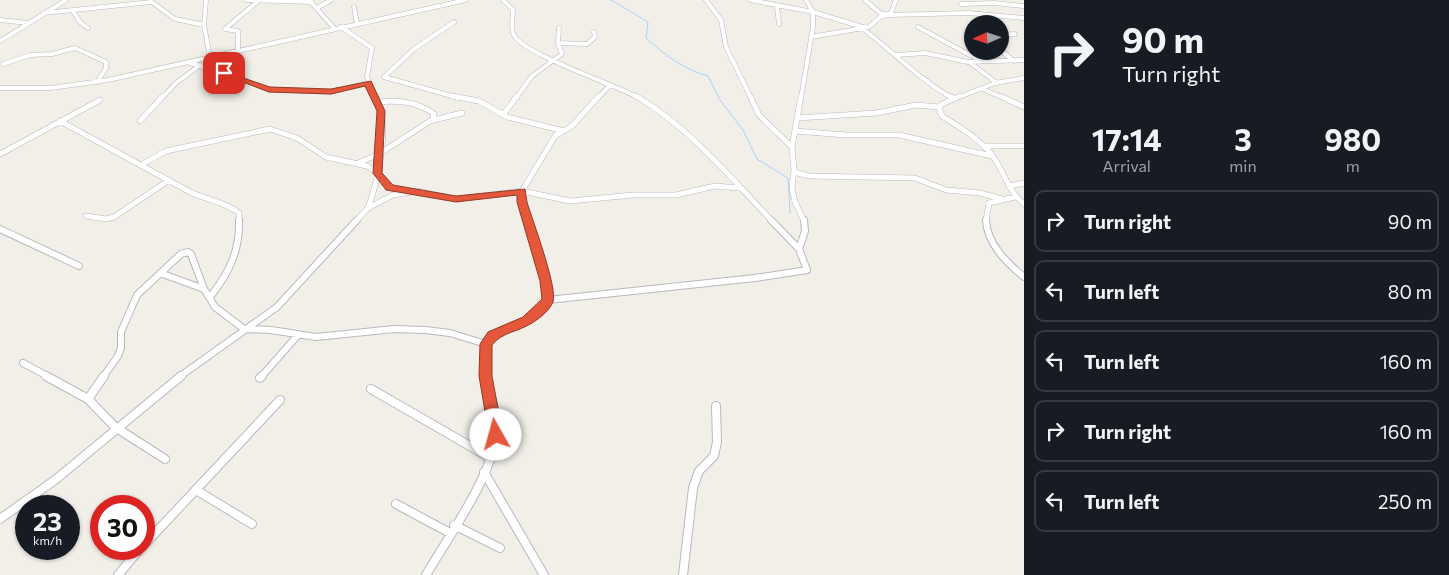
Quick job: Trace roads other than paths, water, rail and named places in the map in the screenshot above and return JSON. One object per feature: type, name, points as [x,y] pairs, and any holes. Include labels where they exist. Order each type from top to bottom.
[{"type":"street","points":[[0,41],[66,0]]},
{"type":"street","points":[[206,0],[204,25],[210,56]]},
{"type":"street","points":[[246,0],[257,2],[310,1],[334,28]]},
{"type":"street","points":[[317,8],[332,0]]},
{"type":"street","points":[[0,88],[51,88],[97,82],[466,0]]},
{"type":"street","points":[[503,0],[514,12],[513,34],[515,39],[526,48],[640,98],[660,110],[708,154],[799,250],[807,270],[754,278],[548,300]]},
{"type":"street","points":[[706,0],[721,20],[726,47],[759,115],[792,147]]},
{"type":"street","points":[[750,0],[777,7],[813,12],[866,29],[927,83],[954,99]]},
{"type":"street","points":[[799,250],[805,231],[804,220],[793,196],[792,147],[811,37],[813,12],[806,0]]},
{"type":"street","points":[[865,0],[884,15],[968,13],[1024,18]]},
{"type":"street","points":[[811,37],[866,29],[884,15],[891,13],[896,0]]},
{"type":"street","points":[[44,13],[73,11],[142,1],[156,4],[160,10],[174,19],[204,25]]},
{"type":"street","points":[[961,4],[992,1],[1024,6]]},
{"type":"street","points":[[238,50],[238,31],[225,29],[257,2]]},
{"type":"street","points":[[354,7],[357,24]]},
{"type":"street","points":[[777,7],[779,24]]},
{"type":"street","points":[[73,11],[80,22],[88,28]]},
{"type":"street","points":[[0,20],[28,23]]},
{"type":"street","points":[[454,22],[419,45],[384,77],[443,95],[479,101],[493,107],[503,115],[564,131]]},
{"type":"street","points":[[342,27],[372,48],[368,63],[368,82],[379,102],[381,111],[377,183],[368,208]]},
{"type":"street","points":[[918,27],[924,32],[968,52],[981,61]]},
{"type":"street","points":[[503,115],[532,76],[562,54],[558,43],[559,28]]},
{"type":"street","points":[[558,43],[586,44],[595,37],[594,32]]},
{"type":"street","points":[[1009,34],[1015,34]]},
{"type":"street","points":[[3,64],[30,55],[52,54],[78,48],[106,62],[106,68],[97,82]]},
{"type":"street","points":[[896,55],[925,54],[968,62],[1024,60]]},
{"type":"street","points":[[1009,57],[1014,61]]},
{"type":"street","points":[[189,62],[269,90],[331,92],[368,82]]},
{"type":"street","points":[[968,62],[997,83]]},
{"type":"street","points":[[140,121],[176,83],[200,65]]},
{"type":"street","points":[[797,118],[870,114],[916,105],[940,106],[997,83],[1012,78],[1024,78]]},
{"type":"street","points":[[426,575],[484,472],[496,435],[486,376],[486,344],[492,336],[502,330],[527,320],[543,307],[548,300],[546,281],[522,202],[522,191],[555,136],[572,126],[610,85]]},
{"type":"street","points":[[983,89],[1024,107]]},
{"type":"street","points":[[0,154],[100,100]]},
{"type":"street","points":[[379,102],[400,102],[427,109],[434,114],[433,120]]},
{"type":"street","points":[[940,106],[942,116],[984,146],[1004,173],[1015,197],[1024,204]]},
{"type":"street","points":[[356,164],[379,154],[433,120],[462,112]]},
{"type":"street","points":[[60,121],[209,201],[232,207],[239,213],[235,262],[232,270],[210,297]]},
{"type":"street","points":[[141,165],[166,151],[266,129],[297,138],[326,157],[356,164],[377,173],[390,188],[456,199],[522,191],[570,201],[623,196],[676,195],[715,186],[739,188]]},
{"type":"street","points":[[795,131],[846,135],[899,135],[992,156]]},
{"type":"street","points":[[984,146],[1024,146]]},
{"type":"street","points":[[794,172],[809,176],[915,178],[946,190],[980,193],[1002,199]]},
{"type":"street","points":[[86,216],[106,219],[114,217],[169,180]]},
{"type":"street","points":[[1009,186],[1024,182]]},
{"type":"street","points":[[0,519],[55,480],[164,388],[277,307],[368,208],[393,195],[417,191]]},
{"type":"street","points":[[1015,197],[989,203],[985,211],[988,228],[1000,255],[1024,277]]},
{"type":"street","points":[[0,229],[79,266]]},
{"type":"street","points":[[88,399],[118,356],[121,348],[121,332],[131,305],[145,286],[181,254],[188,252],[191,254],[204,289],[215,307],[244,329],[336,337],[394,329],[425,330],[486,344]]},
{"type":"street","points":[[160,274],[204,289]]},
{"type":"street","points":[[260,378],[298,335]]},
{"type":"street","points":[[23,364],[88,399],[115,428],[151,448],[165,459]]},
{"type":"street","points":[[371,390],[489,457]]},
{"type":"street","points":[[155,533],[280,400]]},
{"type":"street","points":[[685,574],[693,488],[699,471],[714,456],[717,442],[716,406]]},
{"type":"street","points":[[484,472],[544,575]]},
{"type":"street","points":[[196,490],[252,524]]},
{"type":"street","points":[[396,504],[500,548]]},
{"type":"street","points":[[118,575],[131,560]]},
{"type":"waterway","points":[[611,0],[648,22],[646,38],[660,50],[682,65],[708,76],[720,100],[743,130],[757,159],[788,178],[790,213]]}]
